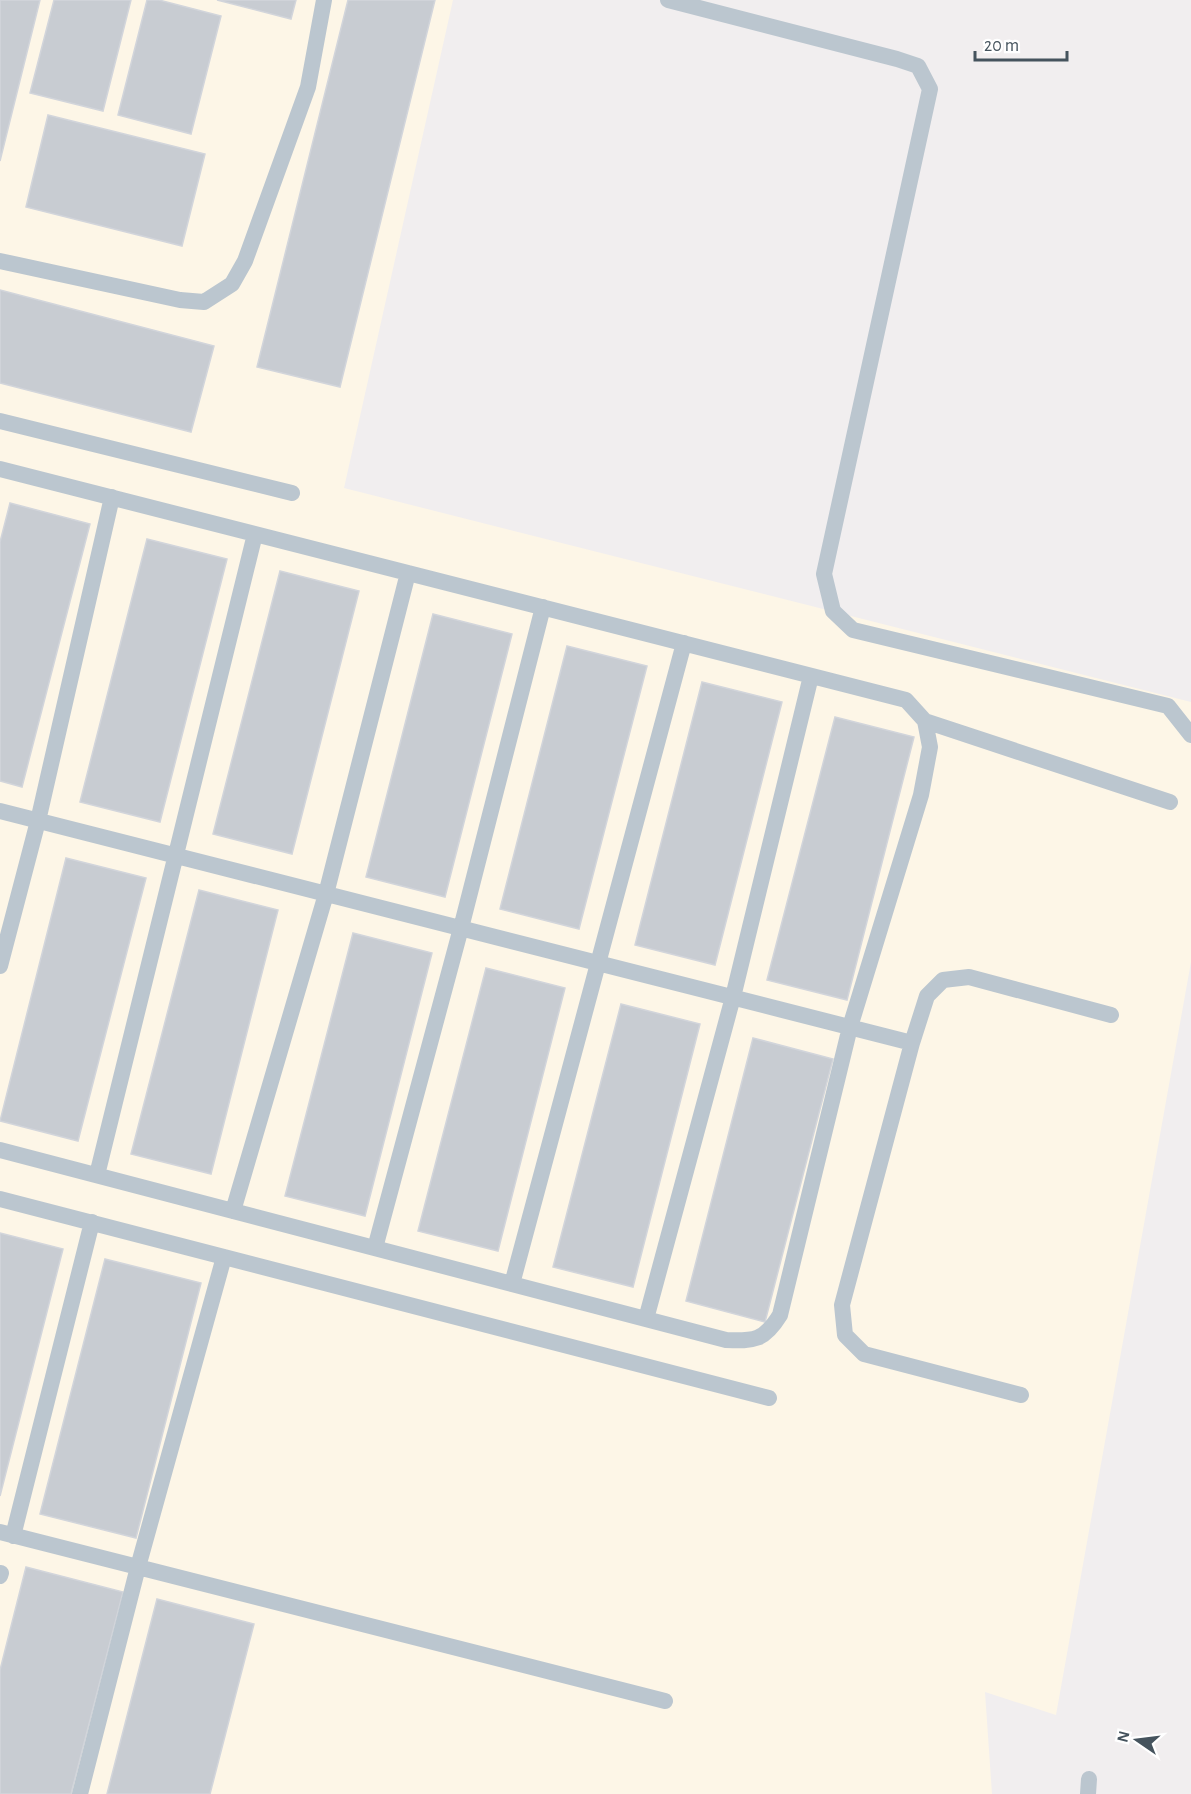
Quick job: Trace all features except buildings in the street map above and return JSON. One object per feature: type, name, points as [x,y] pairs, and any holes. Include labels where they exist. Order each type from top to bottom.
[{"type":"lane","points":[[0,261],[180,300],[204,302],[232,284],[245,261],[308,87],[324,0]]},
{"type":"lane","points":[[668,0],[918,66],[930,89],[824,574],[833,611],[853,630],[1168,706],[1191,735]]},
{"type":"lane","points":[[0,421],[292,494]]},
{"type":"lane","points":[[0,469],[906,700],[925,721],[1170,802]]},
{"type":"lane","points":[[0,966],[38,821],[112,497]]},
{"type":"lane","points":[[97,1175],[255,534]]},
{"type":"lane","points":[[233,1211],[326,894],[408,573]]},
{"type":"lane","points":[[375,1248],[461,928],[543,607]]},
{"type":"lane","points":[[512,1284],[684,643]]},
{"type":"lane","points":[[646,1319],[733,997],[811,676]]},
{"type":"lane","points":[[0,1150],[726,1340],[753,1341],[770,1331],[780,1315],[850,1027],[921,795],[930,747],[925,721]]},
{"type":"lane","points":[[0,811],[912,1043]]},
{"type":"lane","points":[[1021,1395],[864,1354],[845,1335],[842,1305],[912,1043],[927,996],[943,980],[969,977],[1111,1015]]},
{"type":"lane","points":[[0,1199],[769,1398]]},
{"type":"lane","points":[[92,1222],[6,1534],[665,1701]]},
{"type":"lane","points":[[80,1794],[138,1568],[224,1257]]},
{"type":"shaded area","points":[[0,0],[453,0],[344,488],[1191,702],[1191,962],[1056,1715],[985,1692],[992,1794],[0,1794]]}]
